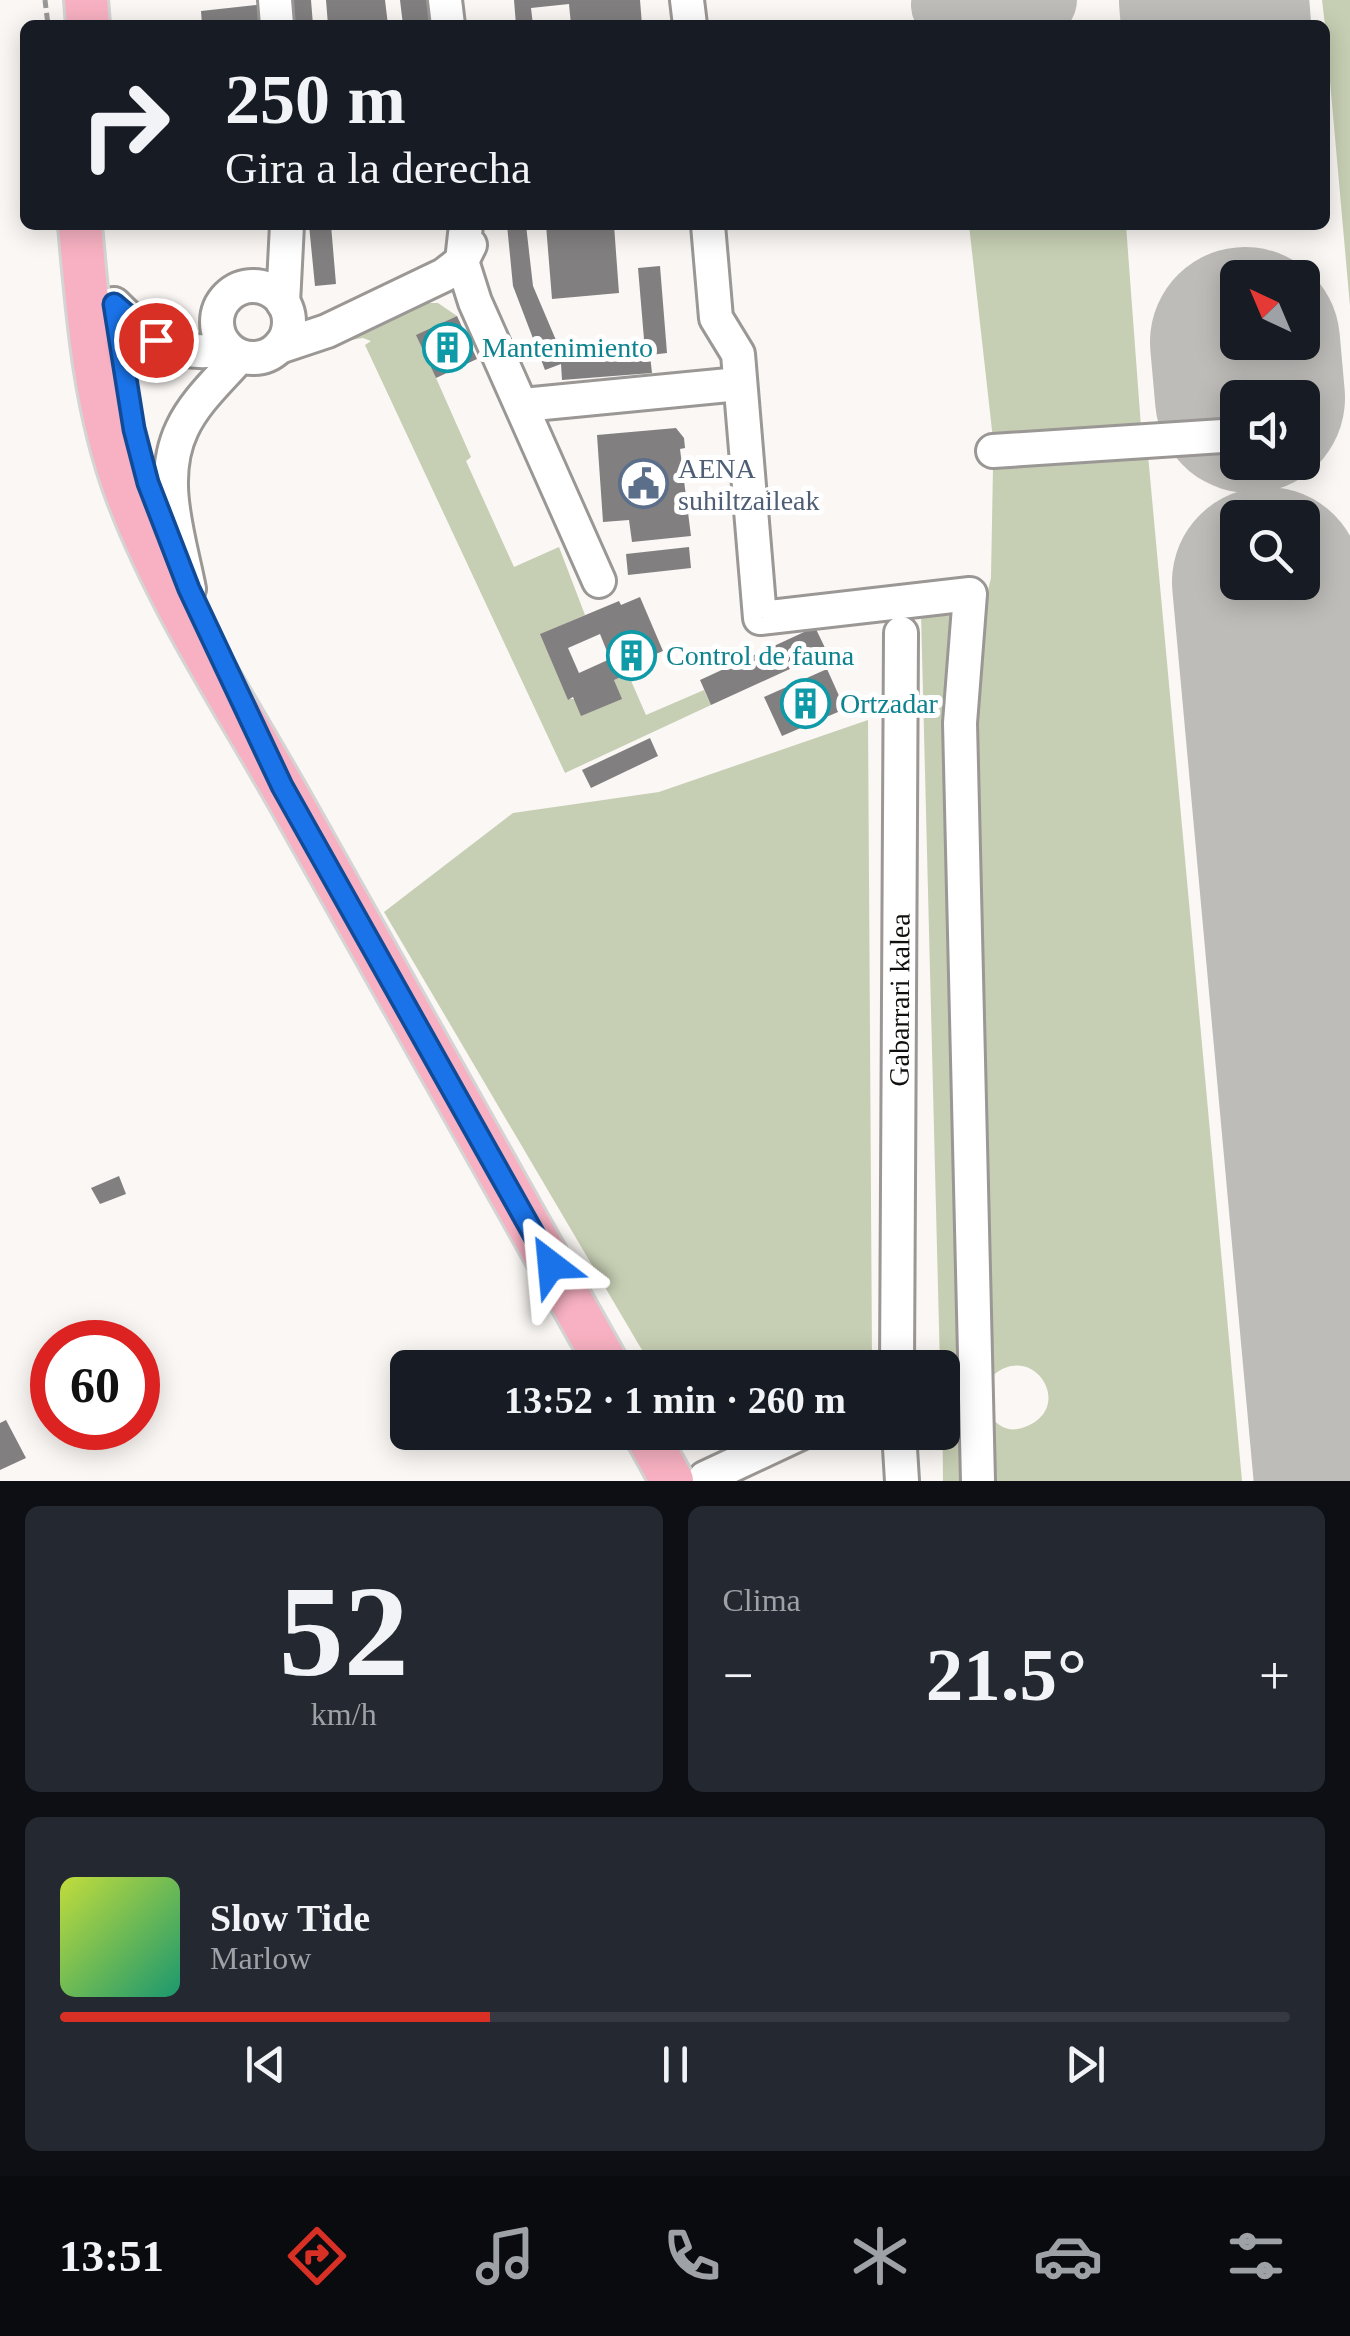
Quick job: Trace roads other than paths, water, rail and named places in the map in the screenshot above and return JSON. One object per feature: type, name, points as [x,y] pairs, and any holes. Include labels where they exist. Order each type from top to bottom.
[{"type":"main road","points":[[81,230],[96,370],[110,435],[126,490],[153,557],[200,648],[282,786],[598,1350]]},
{"type":"main road","points":[[94,230],[99,276],[114,304]]},
{"type":"main road","points":[[107,230],[114,304],[134,429],[148,483],[189,589],[282,786]]},
{"type":"main road","points":[[661,1450],[688,1479]]},
{"type":"street","points":[[279,347],[289,324],[283,303],[287,230]]},
{"type":"street","points":[[465,230],[462,261],[475,302],[600,581]]},
{"type":"street","points":[[114,304],[156,340],[175,350],[268,356],[279,347],[327,331],[444,275],[462,261],[477,230]]},
{"type":"street","points":[[708,230],[716,318],[738,354],[760,618],[970,594],[960,723],[978,1481]]},
{"type":"street","points":[[234,352],[222,341],[216,321],[222,302],[248,286],[268,290],[283,303]]},
{"type":"street","points":[[189,589],[173,505],[172,455],[182,428],[234,352]]},
{"type":"street","points":[[523,405],[739,384]]},
{"type":"street","points":[[993,451],[1220,436]]},
{"type":"street","name":"Gabarrari kalea","points":[[897,1350],[901,633]]},
{"type":"street","points":[[688,1479],[759,1450]]},
{"type":"street","points":[[899,1450],[902,1481]]},
{"type":"place","name":"Mantenimiento","points":[[447,347]]},
{"type":"place","name":"AENA suhiltzaileak","points":[[643,484]]},
{"type":"place","name":"Control de fauna","points":[[631,655]]},
{"type":"place","name":"Ortzadar","points":[[805,703]]}]
